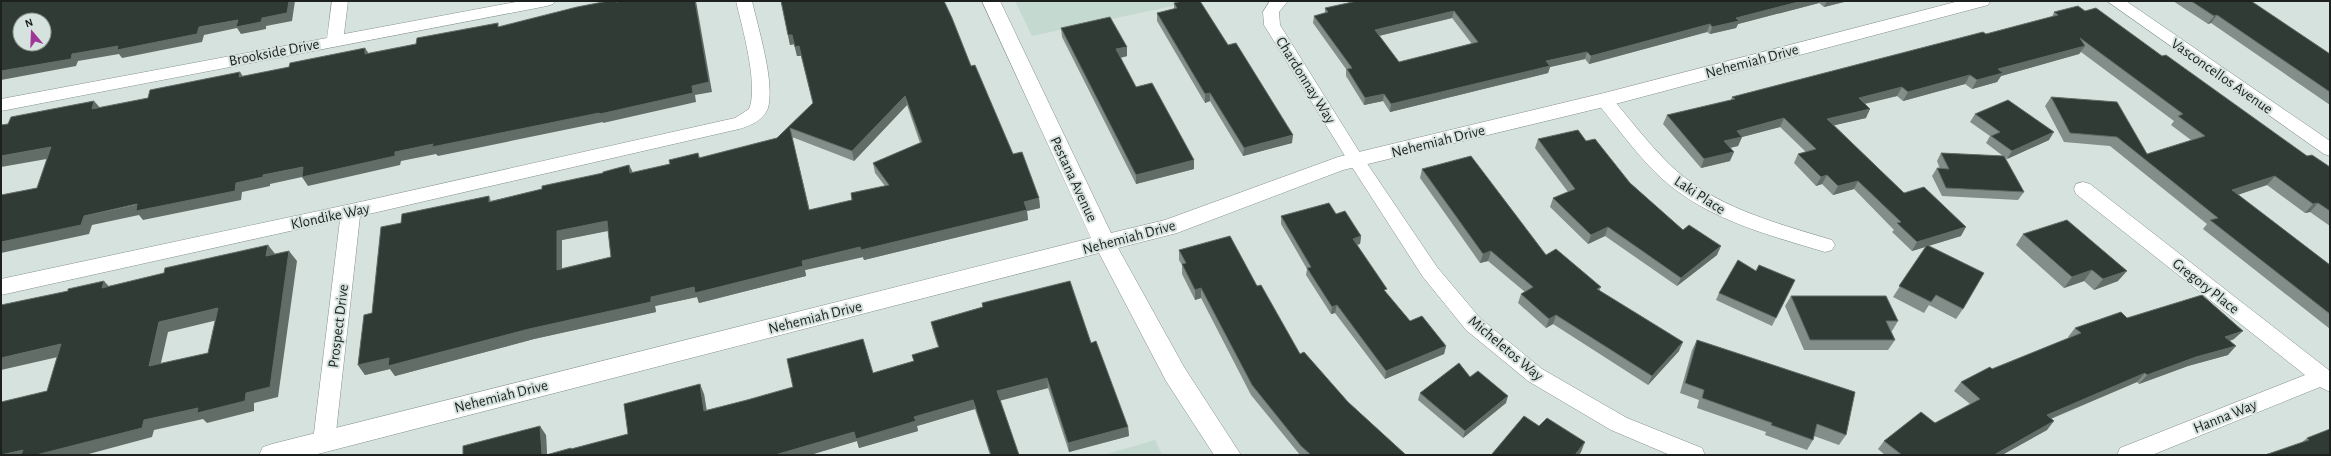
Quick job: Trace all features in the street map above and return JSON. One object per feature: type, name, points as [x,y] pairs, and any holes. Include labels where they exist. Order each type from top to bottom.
[{"type":"street","points":[[335,40],[340,1]]},
{"type":"street","name":"Brookside Drive","points":[[1,105],[335,40],[547,1]]},
{"type":"street","name":"Klondike Way","points":[[1,287],[658,143],[725,128],[739,123],[759,109],[761,88],[744,1]]},
{"type":"street","name":"Pestana Avenue","points":[[991,1],[1105,244],[1175,374],[1228,455]]},
{"type":"street","name":"Chardonnay Way","points":[[1280,1],[1270,9],[1269,16],[1272,25],[1356,160]]},
{"type":"street","name":"Nehemiah Drive","points":[[272,455],[1169,227],[1308,174],[1356,160],[1604,100],[1981,1]]},
{"type":"street","name":"Vasconcellos Avenue","points":[[2115,1],[2330,150]]},
{"type":"street","name":"Laki Place","points":[[1604,100],[1670,175],[1698,197],[1733,216],[1825,245]]},
{"type":"street","name":"Micheletos Way","points":[[1356,160],[1430,272],[1473,324],[1535,375],[1619,424],[1694,455]]},
{"type":"street","name":"Gregory Place","points":[[2083,189],[2326,380]]},
{"type":"street","name":"Prospect Drive","points":[[324,441],[351,211]]},
{"type":"street","name":"Hanna Way","points":[[2128,455],[2326,380]]},
{"type":"shaded area","points":[[1015,1],[1196,1],[1032,36]]},
{"type":"shaded area","points":[[1155,440],[1162,455],[1104,455]]},
{"type":"building","points":[[1,1],[289,1],[287,13],[262,18],[261,22],[236,27],[238,20],[199,27],[197,34],[117,50],[118,46],[72,54],[71,59],[1,71]]},
{"type":"building","points":[[608,1],[695,1],[709,82],[692,86],[693,93],[600,114],[432,147],[433,144],[395,152],[395,156],[302,177],[303,167],[263,175],[263,177],[236,183],[235,191],[136,211],[137,204],[84,216],[81,225],[1,242],[1,195],[37,188],[51,147],[1,156],[1,125],[8,124],[11,117],[94,101],[92,109],[148,98],[150,90],[240,72],[239,77],[289,67],[290,63],[365,48],[365,54],[416,44],[417,38],[498,23],[498,27],[577,7]]},
{"type":"building","points":[[781,1],[944,1],[971,66],[975,65],[1013,154],[1022,152],[1039,198],[1024,202],[1027,210],[861,250],[860,247],[802,261],[803,266],[695,293],[694,287],[651,297],[651,302],[529,329],[388,366],[389,358],[358,365],[364,315],[372,313],[381,227],[401,223],[402,214],[489,196],[489,202],[542,189],[542,186],[603,173],[629,165],[630,173],[670,164],[669,160],[698,153],[699,158],[777,138],[813,103],[799,46],[795,47],[792,35],[788,35]],"holes":[[[905,96],[922,142],[873,163],[889,185],[851,193],[852,200],[809,210],[790,128],[852,151]],[[607,221],[611,257],[557,270],[557,231]]]},
{"type":"building","points":[[1182,1],[1200,1],[1228,45],[1236,43],[1293,135],[1244,148],[1210,93],[1205,94],[1157,13],[1177,8],[1174,3]]},
{"type":"building","points":[[1357,1],[1802,1],[1736,18],[1739,21],[1712,27],[1710,24],[1591,56],[1587,52],[1546,61],[1550,66],[1391,104],[1384,94],[1365,98],[1347,69],[1352,68],[1314,16],[1328,12],[1325,8]],"holes":[[[1454,11],[1478,42],[1399,62],[1375,30]]]},
{"type":"building","points":[[2191,1],[2251,1],[2330,54],[2330,92],[2217,15],[2214,16]]},
{"type":"building","points":[[2078,6],[2085,11],[2096,8],[2162,56],[2166,55],[2307,156],[2312,155],[2330,167],[2330,211],[2318,203],[2313,204],[2275,176],[2232,190],[2330,265],[2330,314],[2210,220],[2218,218],[2117,137],[2070,133],[2051,97],[2117,102],[2147,154],[2205,136],[2178,116],[2183,114],[2080,38],[2085,46],[1998,69],[2003,73],[1977,80],[1970,75],[1908,92],[1902,87],[1859,98],[1870,109],[1827,119],[1904,193],[1924,187],[1966,227],[1917,242],[1897,223],[1901,222],[1858,181],[1838,186],[1827,175],[1821,177],[1798,154],[1816,149],[1784,118],[1737,131],[1742,137],[1724,141],[1734,152],[1704,159],[1667,115],[1735,99],[1732,97],[1983,32],[1986,34],[2058,15],[2054,12]]},
{"type":"building","points":[[1110,17],[1127,47],[1116,49],[1136,87],[1152,83],[1194,160],[1136,175],[1061,28]]},
{"type":"building","points":[[2008,100],[2054,132],[2012,151],[1991,136],[2000,132],[1975,114]]},
{"type":"building","points":[[1578,130],[1586,141],[1595,139],[1630,183],[1683,230],[1689,225],[1721,246],[1681,278],[1608,227],[1591,235],[1553,198],[1575,189],[1538,139]]},
{"type":"building","points":[[1941,153],[2004,156],[2024,192],[1946,188],[1937,168],[1949,169]]},
{"type":"building","points":[[1471,156],[1546,255],[1556,249],[1601,287],[1597,289],[1683,342],[1652,376],[1556,315],[1549,319],[1521,294],[1533,287],[1491,251],[1483,254],[1422,169]]},
{"type":"building","points":[[1329,203],[1336,214],[1345,211],[1361,236],[1353,239],[1387,289],[1384,290],[1410,321],[1422,316],[1446,346],[1386,371],[1337,305],[1332,307],[1307,268],[1311,267],[1281,216]]},
{"type":"building","points":[[2067,220],[2127,271],[2103,279],[2092,270],[2072,277],[2023,234]]},
{"type":"building","points":[[1230,236],[1257,286],[1261,285],[1300,354],[1304,352],[1348,402],[1406,455],[1311,455],[1301,446],[1252,385],[1201,288],[1195,290],[1182,264],[1186,263],[1179,250]]},
{"type":"building","points":[[268,245],[266,256],[289,251],[270,387],[246,393],[245,401],[197,413],[198,408],[144,420],[142,428],[36,455],[21,455],[23,450],[1,455],[1,402],[47,391],[61,344],[1,358],[1,305],[68,291],[68,289],[104,281],[102,288],[164,273],[165,268]],"holes":[[[218,308],[208,353],[149,366],[159,322]]]},
{"type":"building","points":[[1927,245],[1984,273],[1963,309],[1936,295],[1931,302],[1899,286]]},
{"type":"building","points":[[1738,260],[1756,271],[1759,265],[1795,280],[1776,318],[1719,293]]},
{"type":"building","points":[[1070,281],[1091,343],[1096,341],[1128,427],[1068,443],[1047,378],[997,391],[1019,455],[991,455],[973,400],[914,417],[916,421],[856,439],[854,432],[775,455],[546,455],[628,434],[624,404],[700,384],[704,411],[747,400],[793,387],[787,359],[863,339],[873,373],[914,361],[912,355],[939,347],[931,322],[983,307],[982,303]]},
{"type":"building","points":[[2202,295],[2243,331],[2225,337],[2236,346],[2196,357],[2147,375],[2145,373],[2047,415],[2054,421],[1994,455],[1902,455],[1884,441],[1921,412],[1935,423],[1980,399],[1961,382],[1990,367],[1992,369],[2081,333],[2075,328],[2121,312],[2127,318]]},
{"type":"building","points":[[1791,296],[1886,296],[1898,321],[1886,321],[1895,340],[1810,340]]},
{"type":"building","points":[[1697,340],[1855,392],[1846,435],[1817,424],[1813,440],[1771,425],[1772,423],[1702,398],[1704,390],[1685,383]]},
{"type":"building","points":[[1459,363],[1470,377],[1478,371],[1508,396],[1465,431],[1420,393]]},
{"type":"building","points":[[1524,416],[1539,426],[1547,418],[1585,442],[1575,455],[1493,455],[1492,454]]},
{"type":"building","points":[[540,426],[542,455],[463,455],[463,446]]},
{"type":"building","points":[[2330,429],[2330,455],[2265,455],[2309,440],[2307,438]]}]
